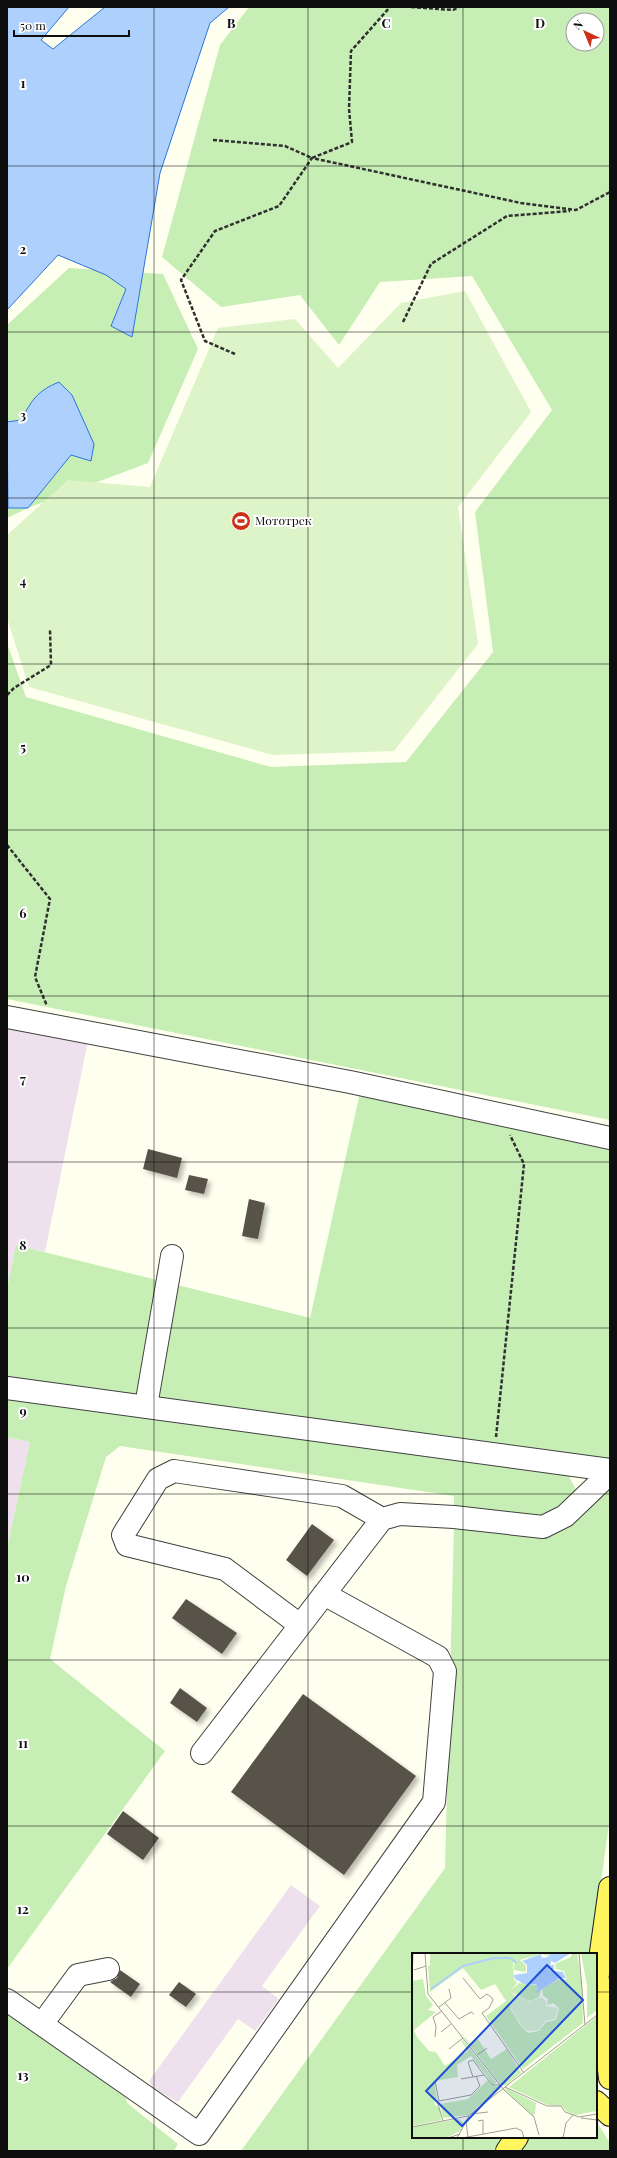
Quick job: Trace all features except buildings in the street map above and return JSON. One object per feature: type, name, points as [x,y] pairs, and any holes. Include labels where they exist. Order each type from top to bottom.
[{"type":"main road","points":[[610,1888],[601,1978],[610,2078]]},
{"type":"main road","points":[[597,2103],[610,2115]]},
{"type":"main road","points":[[507,2151],[516,2138]]},
{"type":"street","points":[[7,1017],[350,1082],[610,1138]]},
{"type":"street","points":[[146,1406],[172,1256]]},
{"type":"street","points":[[7,1388],[610,1471]]},
{"type":"street","points":[[300,1625],[225,1569],[127,1545],[123,1535],[158,1479],[174,1471],[342,1496],[382,1519]]},
{"type":"street","points":[[202,1753],[382,1519],[400,1514],[454,1517],[543,1527],[565,1516],[610,1471]]},
{"type":"street","points":[[7,2000],[199,2134],[434,1802],[444,1671],[438,1657],[324,1594]]},
{"type":"street","points":[[42,2024],[78,1975],[108,1969]]},
{"type":"path","points":[[235,354],[205,341],[181,280],[215,231],[279,206],[312,158],[352,142],[349,109],[351,51],[390,7]]},
{"type":"path","points":[[411,7],[453,10],[460,7]]},
{"type":"path","points":[[214,140],[285,146],[312,158],[521,203],[576,210]]},
{"type":"path","points":[[403,322],[431,264],[507,216],[576,210],[610,192]]},
{"type":"path","points":[[7,695],[14,688],[51,665],[50,630]]},
{"type":"path","points":[[7,846],[50,899],[35,977],[56,1026]]},
{"type":"path","points":[[494,1455],[524,1164],[500,1114]]},
{"type":"shaded area","points":[[7,1027],[88,1041],[45,1252],[16,1245],[7,1289]]},
{"type":"shaded area","points":[[7,1437],[30,1442],[7,1548]]},
{"type":"shaded area","points":[[291,1885],[320,1906],[262,1986],[279,1999],[255,2031],[238,2019],[178,2102],[153,2088],[149,2081]]},
{"type":"green space","points":[[249,7],[608,7],[610,9],[610,1120],[7,999],[7,643],[26,697],[271,767],[406,762],[493,652],[475,512],[552,410],[472,276],[380,282],[339,345],[300,295],[221,307],[162,257],[220,45]]},
{"type":"green space","points":[[69,268],[163,274],[198,349],[148,463],[28,508],[7,518],[7,325]]},
{"type":"green space","name":"Мототрек","points":[[465,291],[531,412],[458,507],[478,644],[394,751],[273,755],[29,687],[7,618],[7,535],[68,480],[150,487],[218,328],[295,319],[338,368],[401,303]]},
{"type":"green space","points":[[361,1088],[610,1143],[610,1459],[360,1427],[328,1425],[7,1377],[7,1289],[16,1245],[310,1318]]},
{"type":"green space","points":[[7,1398],[568,1474],[576,1490],[566,1508],[539,1519],[454,1509],[454,1496],[120,1446],[106,1457],[66,1586],[50,1659],[165,1751],[7,1969],[7,1548],[30,1442],[7,1437]]},
{"type":"green space","points":[[610,1483],[610,1817],[591,1953],[412,1953],[412,2138],[503,2138],[493,2151],[241,2151],[445,1868],[454,1526],[542,1535]]},
{"type":"green space","points":[[7,2011],[126,2098],[127,2103],[178,2144],[174,2151],[7,2151]]},
{"type":"green space","points":[[597,2123],[610,2143],[610,2151],[517,2151],[526,2138],[597,2138]]},
{"type":"water","points":[[7,7],[69,7],[41,40],[53,49],[105,7],[229,7],[210,23],[160,173],[132,337],[111,326],[126,289],[106,275],[58,255],[7,310]]},
{"type":"water","points":[[59,382],[72,395],[94,444],[91,461],[71,455],[28,508],[8,508],[7,422],[21,420],[28,407],[40,393]]},
{"type":"place","name":"Мототрек","points":[[241,521]]}]
